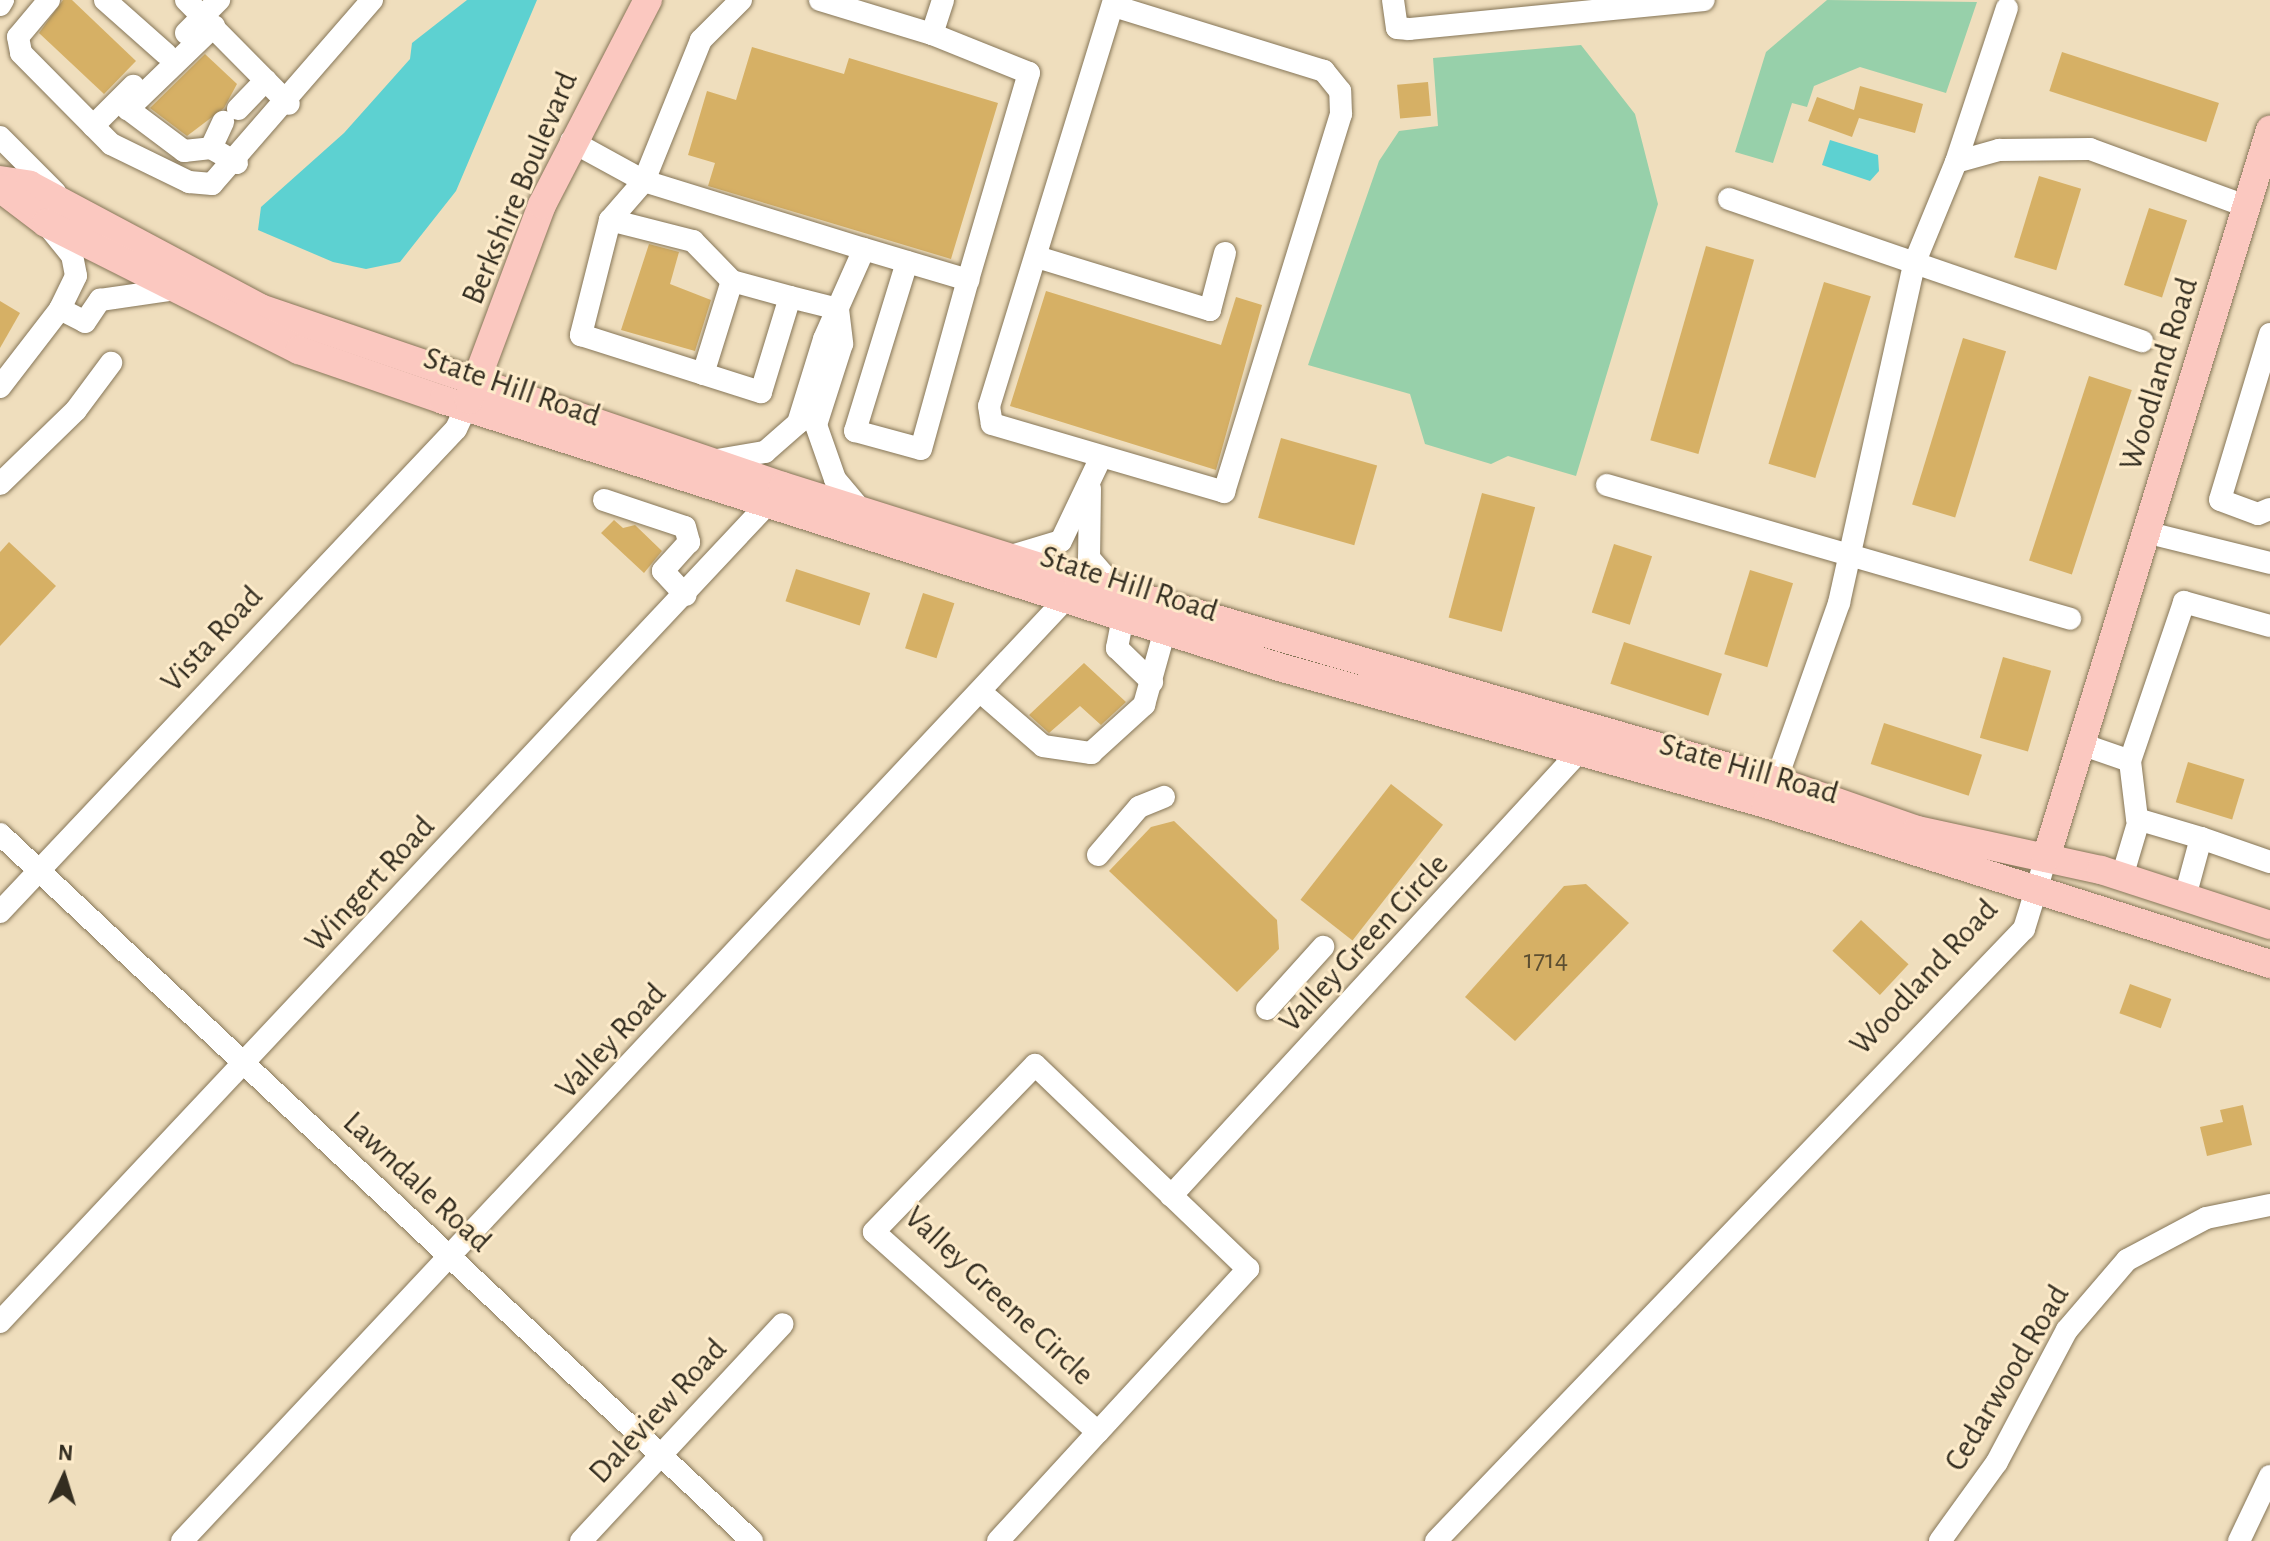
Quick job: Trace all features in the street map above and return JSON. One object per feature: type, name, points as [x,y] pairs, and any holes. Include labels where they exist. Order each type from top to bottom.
[{"type":"main road","name":"Berkshire Boulevard","points":[[471,396],[571,141],[648,0]]},
{"type":"main road","name":"Woodland Road","points":[[2046,858],[2270,130]]},
{"type":"main road","name":"State Hill Road","points":[[0,180],[71,207],[260,308],[471,396],[775,497],[1074,590],[1116,589],[1595,728],[2036,889],[2270,964]]},
{"type":"main road","name":"State Hill Road","points":[[0,188],[46,223],[299,350],[710,461],[775,497],[861,510],[1009,557],[1123,617],[1581,757],[1772,792],[1917,830],[2046,858],[2122,877],[2270,925]]},
{"type":"street","points":[[49,0],[18,37],[21,53],[99,132],[189,182],[212,184],[237,163],[289,104],[372,0]]},
{"type":"street","points":[[105,0],[166,54]]},
{"type":"street","points":[[186,0],[212,14],[289,104]]},
{"type":"street","points":[[741,0],[701,40],[644,181],[610,220],[581,335],[761,392],[790,297]]},
{"type":"street","points":[[820,0],[932,34],[1029,73],[921,449],[855,431],[907,262]]},
{"type":"street","points":[[932,34],[943,0]]},
{"type":"street","points":[[1393,0],[1397,28],[1409,29],[1704,0]]},
{"type":"street","points":[[1114,3],[1324,71],[1340,91],[1341,114],[1224,492],[992,424],[989,406],[1114,3]]},
{"type":"street","points":[[1772,792],[1851,556],[1914,264],[1956,162],[2007,8]]},
{"type":"street","points":[[99,132],[166,54],[212,14]]},
{"type":"street","points":[[99,132],[128,109],[212,14]]},
{"type":"street","points":[[211,148],[230,115],[266,80]]},
{"type":"street","points":[[128,109],[184,151],[211,148],[237,163]]},
{"type":"street","points":[[0,137],[71,207]]},
{"type":"street","points":[[571,141],[644,181],[968,280]]},
{"type":"street","points":[[1956,162],[1999,150],[2090,149],[2246,206]]},
{"type":"street","points":[[1729,199],[2142,341]]},
{"type":"street","points":[[610,220],[693,241],[732,281],[838,309]]},
{"type":"street","points":[[0,387],[65,302],[72,255],[46,223]]},
{"type":"street","points":[[710,461],[765,452],[785,440],[864,249]]},
{"type":"street","points":[[1037,257],[1210,310],[1225,253]]},
{"type":"street","points":[[703,374],[732,281]]},
{"type":"street","points":[[65,302],[85,322],[100,300],[177,289]]},
{"type":"street","points":[[838,309],[842,344],[816,425],[835,479],[861,510]]},
{"type":"street","points":[[2270,334],[2220,500],[2258,514],[2270,509]]},
{"type":"street","points":[[0,484],[76,410],[111,363]]},
{"type":"street","name":"Vista Road","points":[[0,912],[456,429],[471,396]]},
{"type":"street","points":[[1009,557],[1036,554],[1061,541],[1101,457]]},
{"type":"street","points":[[1090,484],[1089,558],[1116,589]]},
{"type":"street","points":[[1607,485],[2070,619]]},
{"type":"street","name":"Wingert Road","points":[[0,1322],[775,497]]},
{"type":"street","points":[[604,500],[685,527],[689,542],[663,571],[685,595]]},
{"type":"street","points":[[2145,532],[2270,563]]},
{"type":"street","name":"Valley Road","points":[[182,1541],[983,694],[1074,590]]},
{"type":"street","points":[[2122,877],[2139,820],[2130,761],[2184,602],[2270,626]]},
{"type":"street","points":[[1123,617],[1117,648],[1152,682]]},
{"type":"street","points":[[983,694],[1043,746],[1091,753],[1144,705],[1165,630]]},
{"type":"street","name":"Valley Green Circle","points":[[1171,1196],[1581,757],[1595,728]]},
{"type":"street","points":[[2081,744],[2130,761]]},
{"type":"street","points":[[1098,855],[1139,807],[1164,797]]},
{"type":"street","points":[[2139,820],[2270,862]]},
{"type":"street","name":"Lawndale Road","points":[[0,834],[752,1541]]},
{"type":"street","points":[[2185,897],[2201,838]]},
{"type":"street","name":"Woodland Road","points":[[1436,1541],[2024,929],[2046,858]]},
{"type":"street","points":[[1267,1009],[1323,947]]},
{"type":"street","name":"Valley Greene Circle","points":[[1098,1432],[874,1232],[1035,1065],[1171,1196]]},
{"type":"street","points":[[998,1541],[1248,1269],[1171,1196]]},
{"type":"street","name":"Cedarwood Road","points":[[1940,1541],[1997,1462],[2067,1330],[2127,1260],[2206,1218],[2270,1205]]},
{"type":"street","name":"Daleview Road","points":[[581,1541],[783,1324]]},
{"type":"street","points":[[2239,1541],[2270,1476]]},
{"type":"green space","points":[[1827,0],[1977,2],[1946,93],[1860,67],[1814,86],[1807,107],[1792,103],[1773,163],[1735,152],[1766,52]]},
{"type":"green space","points":[[1581,45],[1635,114],[1658,204],[1576,476],[1508,456],[1491,464],[1425,444],[1410,394],[1308,365],[1379,161],[1399,131],[1438,126],[1433,58]]},
{"type":"water","points":[[467,0],[537,0],[456,191],[400,262],[366,269],[333,262],[258,230],[261,207],[344,133],[410,59],[412,43]]},
{"type":"water","points":[[1830,140],[1878,155],[1879,171],[1870,181],[1822,165]]},
{"type":"building","points":[[63,0],[72,0],[136,61],[104,94],[39,33]]},
{"type":"building","points":[[752,47],[844,74],[849,58],[998,103],[951,259],[708,186],[715,163],[688,155],[707,91],[736,100]]},
{"type":"building","points":[[2062,52],[2219,103],[2206,142],[2049,91]]},
{"type":"building","points":[[205,54],[237,84],[224,108],[187,136],[150,108]]},
{"type":"building","points":[[1428,82],[1431,116],[1400,119],[1397,85]]},
{"type":"building","points":[[1860,86],[1923,104],[1915,133],[1859,118],[1852,137],[1808,121],[1817,97],[1854,110]]},
{"type":"building","points":[[2039,176],[2081,189],[2056,270],[2014,257]]},
{"type":"building","points":[[2149,208],[2187,220],[2162,297],[2124,285]]},
{"type":"building","points":[[649,244],[679,252],[670,284],[711,300],[695,351],[621,330]]},
{"type":"building","points":[[1706,246],[1754,260],[1698,454],[1650,440]]},
{"type":"building","points":[[1824,282],[1871,296],[1815,478],[1768,464]]},
{"type":"building","points":[[1046,291],[1221,345],[1236,297],[1262,305],[1216,470],[1010,406]]},
{"type":"building","points":[[0,301],[20,313],[0,348]]},
{"type":"building","points":[[1963,338],[2006,351],[1955,518],[1912,504]]},
{"type":"building","points":[[2089,376],[2132,390],[2072,574],[2029,561]]},
{"type":"building","points":[[1281,438],[1377,466],[1354,545],[1258,518]]},
{"type":"building","points":[[1482,493],[1535,507],[1502,632],[1449,618]]},
{"type":"building","points":[[614,520],[623,528],[635,525],[662,551],[644,573],[601,533]]},
{"type":"building","points":[[9,542],[56,586],[0,646],[0,552]]},
{"type":"building","points":[[1614,544],[1652,556],[1630,625],[1592,612]]},
{"type":"building","points":[[796,569],[870,593],[860,625],[785,601]]},
{"type":"building","points":[[1750,570],[1793,583],[1767,667],[1724,654]]},
{"type":"building","points":[[923,593],[954,603],[936,658],[905,648]]},
{"type":"building","points":[[1624,642],[1722,674],[1708,716],[1610,684]]},
{"type":"building","points":[[2003,657],[2051,671],[2028,752],[1980,738]]},
{"type":"building","points":[[1084,663],[1126,702],[1101,725],[1080,706],[1049,733],[1029,715]]},
{"type":"building","points":[[1884,723],[1982,755],[1969,796],[1871,764]]},
{"type":"building","points":[[2188,762],[2244,779],[2232,819],[2176,802]]},
{"type":"building","points":[[1391,784],[1443,825],[1353,940],[1300,900]]},
{"type":"building","points":[[1174,821],[1277,920],[1279,949],[1237,992],[1109,871],[1151,827]]},
{"type":"building","points":[[1586,884],[1629,923],[1515,1041],[1465,997],[1564,886]]},
{"type":"building","points":[[1861,920],[1909,964],[1880,995],[1832,951]]},
{"type":"building","points":[[2130,984],[2171,999],[2161,1028],[2119,1013]]},
{"type":"building","points":[[2243,1105],[2252,1145],[2207,1156],[2200,1127],[2223,1122],[2220,1110]]}]
